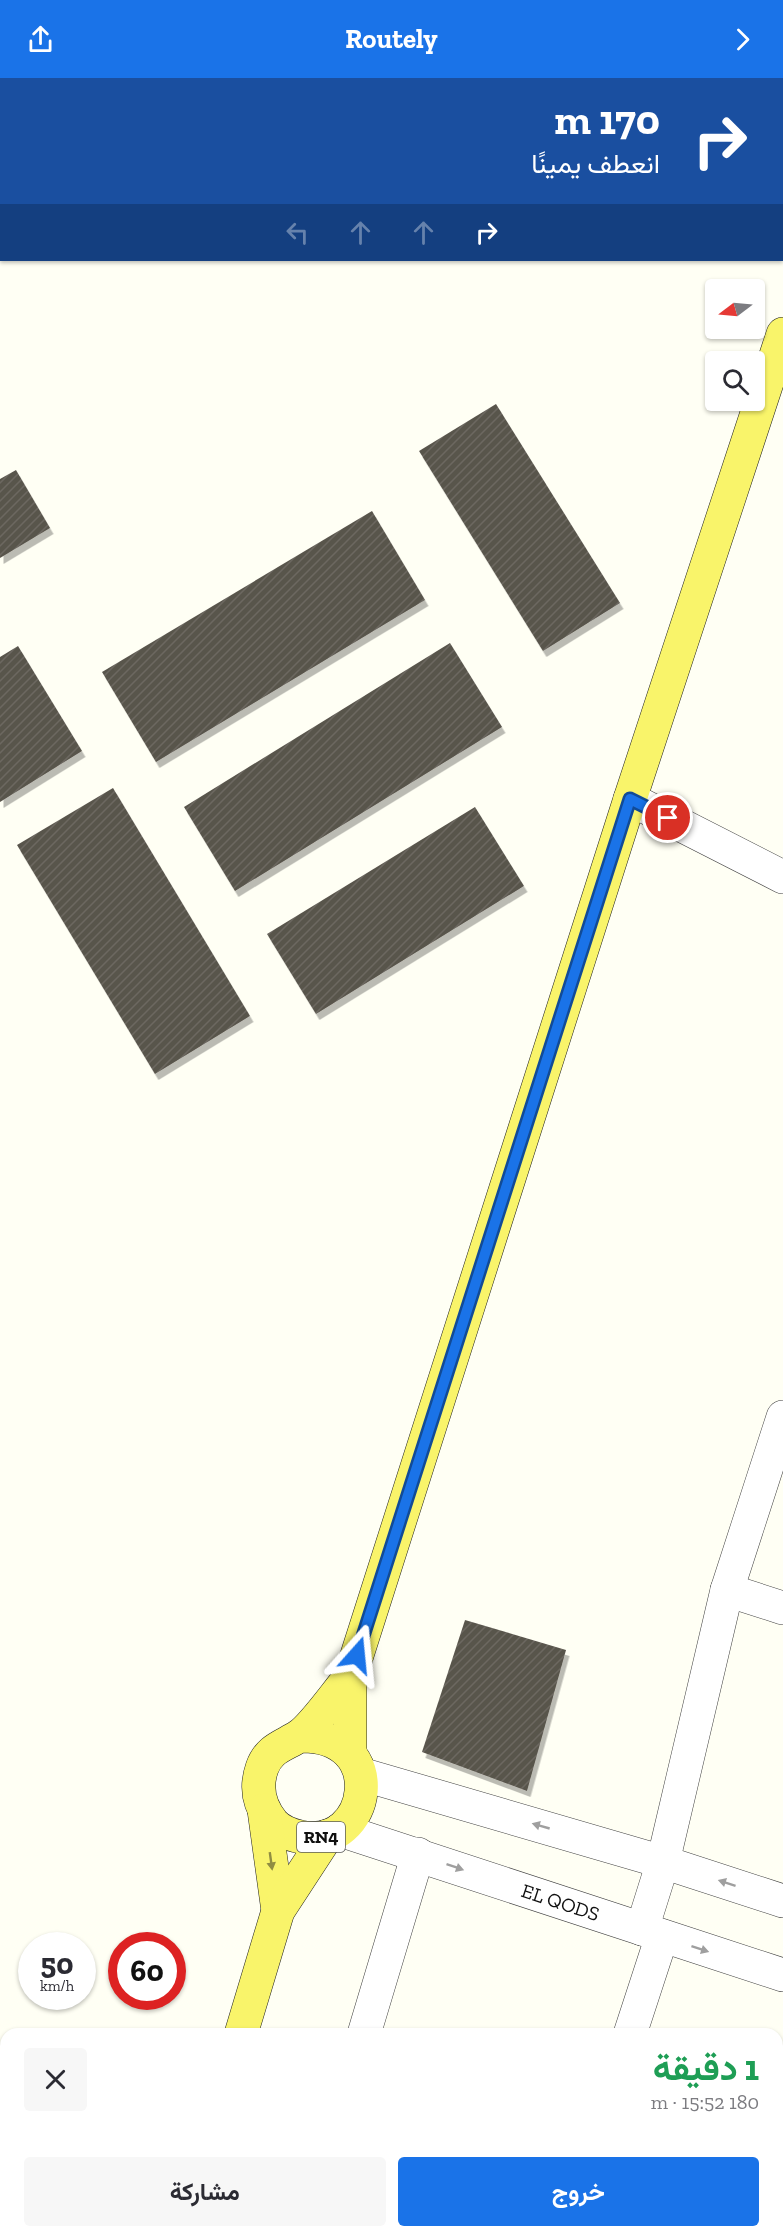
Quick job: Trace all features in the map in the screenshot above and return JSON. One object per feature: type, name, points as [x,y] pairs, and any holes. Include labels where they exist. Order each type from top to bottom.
[{"type":"main road","name":"RN4","points":[[243,2028],[278,1911],[333,1833],[351,1819],[359,1805],[362,1790],[355,1764],[350,1677],[630,799],[783,334]]},
{"type":"main road","name":"RN4","points":[[278,1911],[259,1787],[264,1764],[273,1751],[299,1736],[350,1677]]},
{"type":"main road","points":[[299,1736],[318,1735],[336,1742],[355,1764]]},
{"type":"main road","name":"RN4","points":[[264,1810],[275,1825],[291,1835],[309,1839],[333,1833]]},
{"type":"street","points":[[630,799],[783,877]]},
{"type":"street","points":[[631,2028],[652,1933],[663,1862],[727,1590],[783,1417]]},
{"type":"street","points":[[727,1590],[783,1608]]},
{"type":"street","points":[[355,1764],[783,1901]]},
{"type":"street","name":"EL QODS","points":[[333,1833],[418,1854],[783,1975]]},
{"type":"street","points":[[366,2028],[418,1854]]},
{"type":"building","points":[[496,404],[620,603],[543,651],[419,451]]},
{"type":"building","points":[[16,470],[50,528],[0,558],[0,479]]},
{"type":"building","points":[[372,511],[425,600],[156,762],[102,672]]},
{"type":"building","points":[[450,643],[502,727],[235,891],[184,807]]},
{"type":"building","points":[[18,646],[82,751],[0,802],[0,657]]},
{"type":"building","points":[[113,788],[250,1016],[155,1074],[17,845]]},
{"type":"building","points":[[475,807],[524,886],[316,1014],[267,934]]},
{"type":"building","points":[[465,1620],[566,1650],[527,1791],[422,1752]]},
{"type":"route","points":[[357,1655],[630,799],[668,818]]}]
